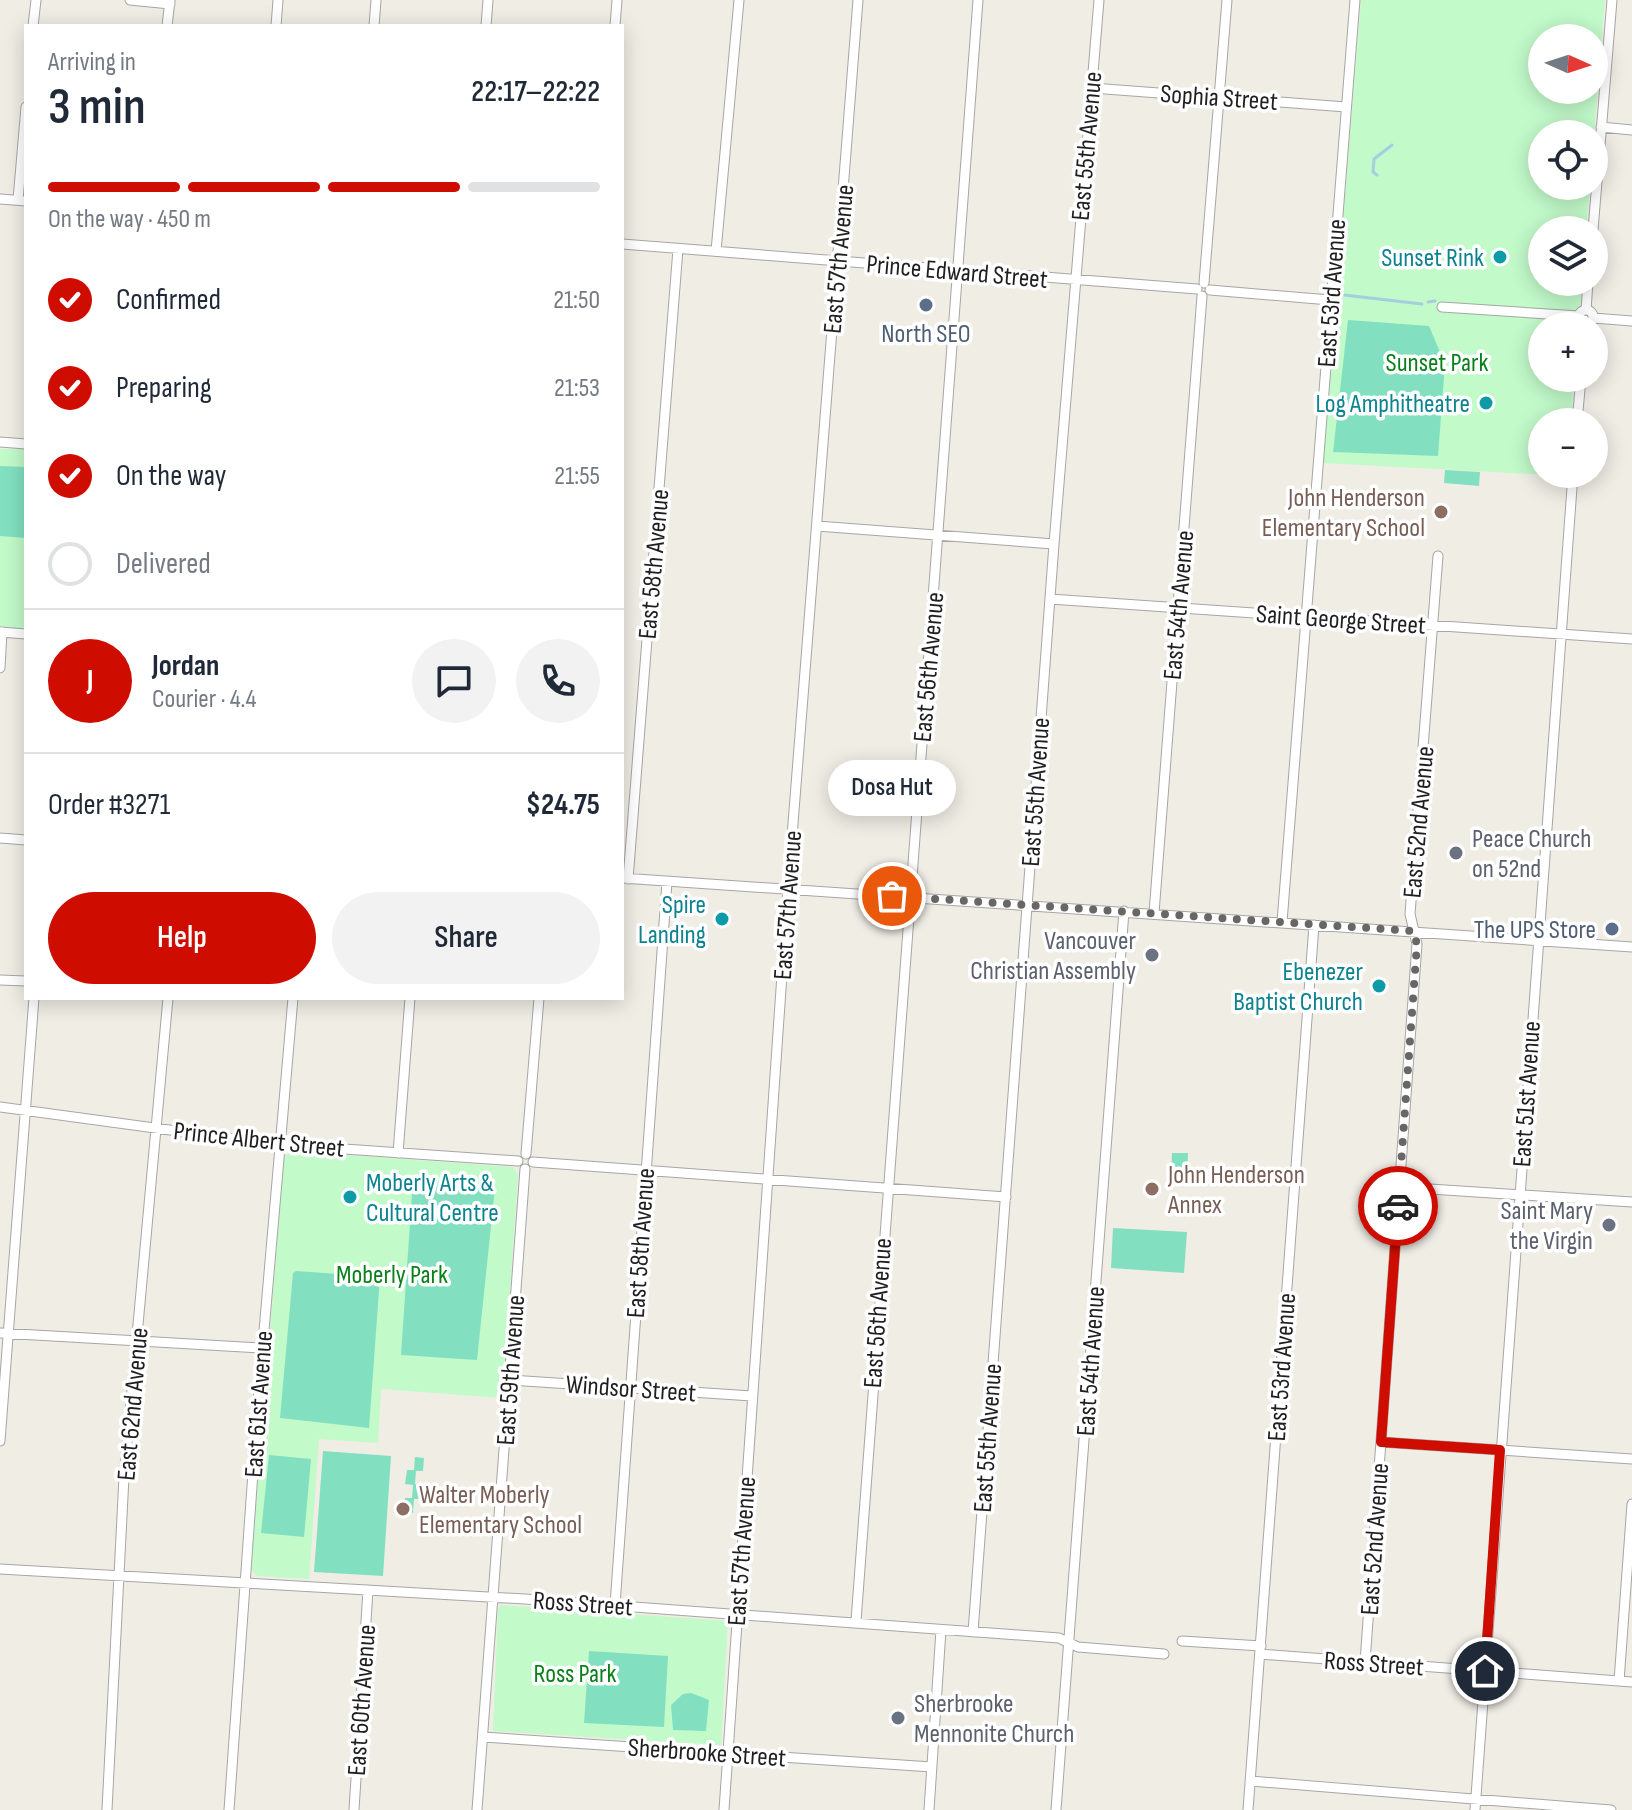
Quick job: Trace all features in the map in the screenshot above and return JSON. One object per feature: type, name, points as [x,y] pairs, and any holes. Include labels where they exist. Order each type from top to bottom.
[{"type":"street","points":[[33,24],[36,0]]},
{"type":"street","points":[[130,0],[170,2],[167,24]]},
{"type":"street","points":[[276,24],[278,0]]},
{"type":"street","points":[[374,24],[376,0]]},
{"type":"street","points":[[486,24],[488,0]]},
{"type":"street","points":[[615,24],[617,0]]},
{"type":"street","points":[[716,251],[739,0]]},
{"type":"street","name":"East 57th Avenue","points":[[724,1810],[788,890],[858,0]]},
{"type":"street","name":"East 56th Avenue","points":[[856,1621],[886,1187],[939,535],[978,0]]},
{"type":"street","name":"East 55th Avenue","points":[[973,1632],[1074,281],[1099,0]]},
{"type":"street","name":"East 54th Avenue","points":[[1154,913],[1227,0]]},
{"type":"street","name":"East 53rd Avenue","points":[[1282,922],[1355,0]]},
{"type":"street","points":[[1602,120],[1612,0]]},
{"type":"street","name":"Sophia Street","points":[[1092,88],[1346,107]]},
{"type":"street","points":[[1608,128],[1632,130]]},
{"type":"street","points":[[0,199],[22,200],[24,154]]},
{"type":"street","name":"Prince Edward Street","points":[[624,244],[1330,300]]},
{"type":"street","name":"East 58th Avenue","points":[[625,878],[678,249]]},
{"type":"street","points":[[1442,307],[1528,314]]},
{"type":"street","points":[[1608,320],[1632,321]]},
{"type":"street","points":[[0,442],[24,444]]},
{"type":"street","name":"East 51st Avenue","points":[[1475,1805],[1572,488]]},
{"type":"street","points":[[817,526],[1054,544]]},
{"type":"street","name":"East 52nd Avenue","points":[[1365,1662],[1417,944],[1410,917],[1438,556]]},
{"type":"street","name":"Saint George Street","points":[[1050,599],[1632,639]]},
{"type":"street","points":[[0,668],[1,632],[24,634]]},
{"type":"street","points":[[0,838],[24,840]]},
{"type":"street","points":[[625,878],[1632,947]]},
{"type":"street","name":"East 58th Avenue","points":[[615,1605],[667,882]]},
{"type":"street","name":"East 54th Avenue","points":[[1056,1810],[1124,911]]},
{"type":"street","name":"East 53rd Avenue","points":[[1248,1810],[1314,925]]},
{"type":"street","points":[[0,980],[24,981]]},
{"type":"street","points":[[0,1441],[4,1334],[34,1000]]},
{"type":"street","name":"East 62nd Avenue","points":[[107,1810],[124,1477],[168,1000]]},
{"type":"street","name":"East 61st Avenue","points":[[229,1810],[262,1348],[293,1000]]},
{"type":"street","points":[[398,1153],[410,1000]]},
{"type":"street","name":"East 59th Avenue","points":[[477,1810],[539,1000]]},
{"type":"street","name":"Prince Albert Street","points":[[0,1107],[280,1144],[1006,1197]]},
{"type":"street","points":[[1399,1187],[1632,1202]]},
{"type":"street","points":[[4,1334],[262,1348]]},
{"type":"street","name":"Windsor Street","points":[[510,1380],[752,1396]]},
{"type":"street","points":[[1381,1442],[1632,1459]]},
{"type":"street","points":[[1619,1681],[1632,1504]]},
{"type":"street","name":"Ross Street","points":[[0,1569],[856,1621],[1059,1638],[1078,1647],[1164,1654]]},
{"type":"street","name":"East 60th Avenue","points":[[354,1810],[368,1590]]},
{"type":"street","points":[[929,1810],[941,1630]]},
{"type":"street","name":"Ross Street","points":[[1182,1641],[1365,1662],[1632,1682]]},
{"type":"street","name":"Sherbrooke Street","points":[[483,1737],[932,1767]]},
{"type":"street","points":[[1250,1781],[1475,1805],[1611,1810]]},
{"type":"green space","name":"Sunset Park","points":[[1361,0],[1605,0],[1603,24],[1528,24],[1528,104],[1597,104],[1595,120],[1528,120],[1528,200],[1589,200],[1587,216],[1528,216],[1528,296],[1581,296],[1580,312],[1528,312],[1528,392],[1573,392],[1572,408],[1528,408],[1528,474],[1323,463]]},
{"type":"green space","points":[[1348,320],[1429,326],[1445,364],[1438,456],[1333,452]]},
{"type":"green space","points":[[0,449],[24,449],[24,628],[0,628]]},
{"type":"green space","points":[[0,466],[24,467],[24,538],[0,536]]},
{"type":"green space","points":[[1445,470],[1480,472],[1479,486],[1444,483]]},
{"type":"green space","name":"Moberly Park","points":[[291,1151],[513,1167],[518,1174],[501,1398],[381,1389],[378,1443],[319,1439],[309,1579],[257,1576],[251,1569],[284,1157]]},
{"type":"green space","points":[[1172,1153],[1188,1153],[1187,1179],[1171,1178]]},
{"type":"green space","points":[[413,1179],[491,1183],[495,1188],[477,1360],[401,1355]]},
{"type":"green space","points":[[1113,1228],[1187,1232],[1184,1273],[1111,1268]]},
{"type":"green space","points":[[293,1273],[380,1277],[369,1428],[280,1418]]},
{"type":"green space","points":[[323,1451],[391,1456],[383,1576],[314,1572]]},
{"type":"green space","points":[[269,1455],[311,1459],[304,1537],[261,1533]]},
{"type":"green space","points":[[415,1457],[424,1458],[423,1471],[416,1471],[415,1484],[422,1485],[421,1499],[414,1499],[413,1513],[404,1512],[405,1498],[412,1498],[413,1485],[405,1484],[407,1470],[414,1470]]},
{"type":"green space","name":"Ross Park","points":[[501,1605],[728,1621],[721,1745],[493,1731],[498,1609]]},
{"type":"green space","points":[[589,1651],[668,1656],[664,1727],[584,1723]]},
{"type":"green space","points":[[691,1693],[709,1700],[706,1731],[673,1730],[671,1705],[683,1694]]},
{"type":"waterway","points":[[1377,175],[1373,172],[1374,159],[1392,145]]},
{"type":"waterway","points":[[1344,295],[1422,304]]},
{"type":"waterway","points":[[1428,302],[1435,301]]},
{"type":"way so far","points":[[892,896],[1413,931],[1417,944],[1398,1206]]},
{"type":"place","name":"Sunset Rink","points":[[1500,257]]},
{"type":"place","name":"North SEO","points":[[926,305]]},
{"type":"place","name":"Log Amphitheatre","points":[[1486,403]]},
{"type":"place","name":"John Henderson Elementary School","points":[[1441,512]]},
{"type":"place","name":"Peace Church on 52nd","points":[[1456,853]]},
{"type":"place","name":"Dosa Hut","points":[[892,896]]},
{"type":"place","name":"Spire Landing","points":[[722,919]]},
{"type":"place","name":"The UPS Store","points":[[1612,929]]},
{"type":"place","name":"Vancouver Christian Assembly","points":[[1152,955]]},
{"type":"place","name":"Ebenezer Baptist Church","points":[[1379,986]]},
{"type":"place","name":"John Henderson Annex","points":[[1152,1189]]},
{"type":"place","name":"Moberly Arts & Cultural Centre","points":[[350,1197]]},
{"type":"place","name":"Saint Mary the Virgin","points":[[1609,1225]]},
{"type":"place","name":"Walter Moberly Elementary School","points":[[403,1509]]},
{"type":"place","name":"Sherbrooke Mennonite Church","points":[[898,1718]]},
{"type":"route","points":[[1398,1206],[1381,1442],[1500,1450],[1485,1671]]}]
